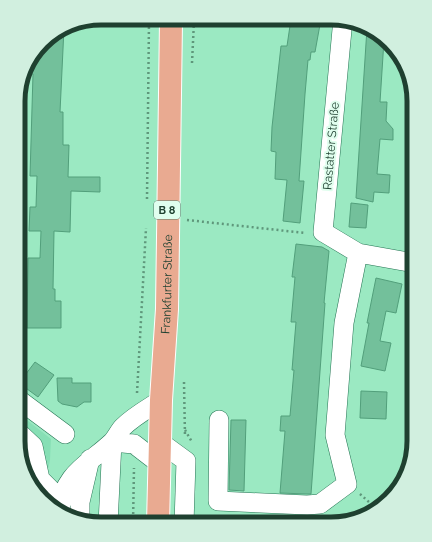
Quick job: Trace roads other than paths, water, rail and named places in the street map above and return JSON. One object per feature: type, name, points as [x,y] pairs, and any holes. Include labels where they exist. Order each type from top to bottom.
[{"type":"main road","name":"Frankfurter Straße","points":[[158,517],[161,400],[167,309],[171,25]]},
{"type":"street","name":"Rastatter Straße","points":[[342,26],[323,232],[358,253]]},
{"type":"street","points":[[219,420],[218,501],[307,505],[320,504],[347,484],[335,435],[344,323],[358,253],[407,262]]},
{"type":"street","points":[[61,506],[67,486],[75,474],[90,458],[112,442],[123,428],[136,417],[161,400]]},
{"type":"street","points":[[25,405],[65,434]]},
{"type":"street","points":[[25,439],[33,446],[40,479],[60,505]]},
{"type":"street","points":[[112,442],[134,444],[160,464]]},
{"type":"street","points":[[108,517],[112,442]]},
{"type":"street","points":[[160,442],[186,461],[184,517]]},
{"type":"street","points":[[80,514],[80,502],[90,458]]}]
